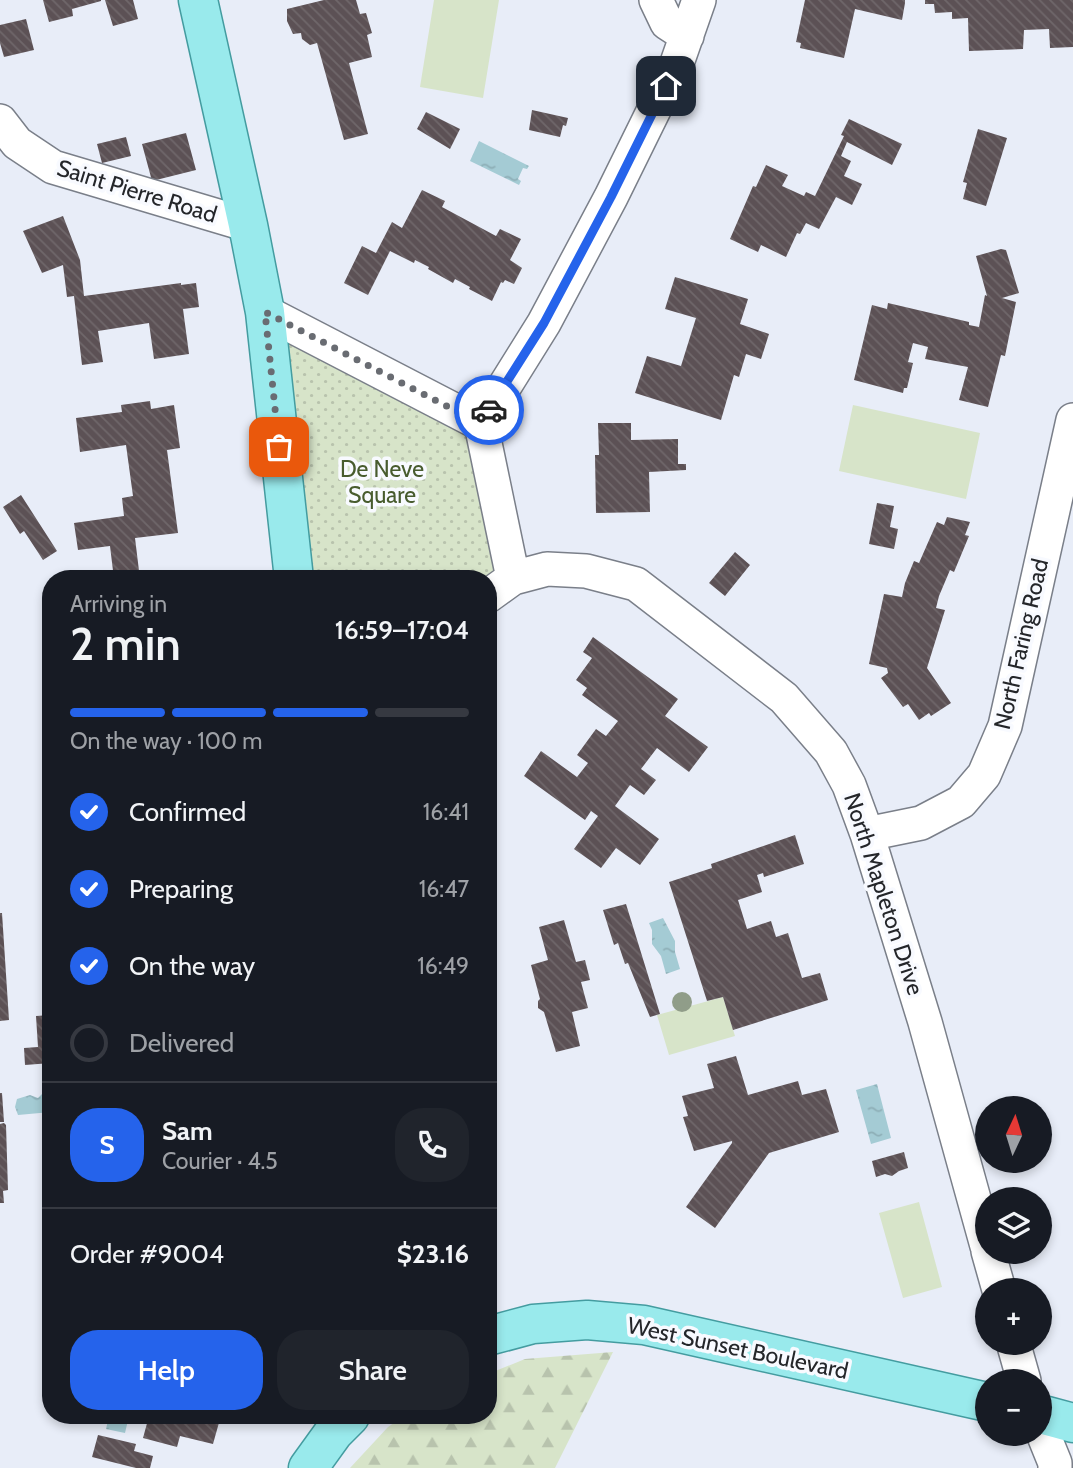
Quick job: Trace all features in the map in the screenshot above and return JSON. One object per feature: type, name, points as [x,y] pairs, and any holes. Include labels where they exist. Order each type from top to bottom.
[{"type":"main road","points":[[198,0],[265,312],[293,570]]},
{"type":"main road","name":"West Sunset Boulevard","points":[[497,1334],[547,1323],[587,1321],[644,1325],[975,1399]]},
{"type":"main road","points":[[1052,1417],[1073,1423]]},
{"type":"main road","points":[[308,1468],[336,1424]]},
{"type":"street","points":[[656,0],[667,23],[687,36]]},
{"type":"street","points":[[501,587],[481,424],[544,323],[575,266],[677,63],[699,0]]},
{"type":"street","name":"Saint Pierre Road","points":[[0,121],[17,143],[53,167],[248,225]]},
{"type":"street","points":[[265,312],[481,424]]},
{"type":"street","name":"North Faring Road","points":[[867,834],[921,823],[931,818],[961,802],[984,775],[1005,726],[1073,420]]},
{"type":"street","name":"North Mapleton Drive","points":[[501,587],[547,569],[586,572],[636,584],[784,698],[831,752],[849,785],[867,834],[925,1022],[975,1202]]},
{"type":"street","points":[[1048,1446],[1055,1468]]},
{"type":"green space","points":[[434,0],[499,0],[483,98],[420,87]]},
{"type":"green space","name":"De Neve Square","points":[[265,312],[481,424],[513,578],[497,578],[497,570],[293,570]]},
{"type":"green space","points":[[853,405],[980,433],[966,499],[839,471]]},
{"type":"green space","points":[[723,997],[735,1036],[669,1055],[657,1015]]},
{"type":"green space","points":[[919,1202],[942,1287],[903,1298],[879,1213]]},
{"type":"green space","points":[[613,1352],[555,1468],[350,1468],[392,1424],[497,1424],[497,1370],[525,1359]]},
{"type":"water","points":[[479,141],[529,166],[527,169],[523,168],[518,179],[521,181],[519,185],[470,161]]},
{"type":"water","points":[[663,918],[675,941],[680,969],[666,974],[661,956],[652,944],[649,923]]},
{"type":"water","points":[[877,1084],[891,1138],[871,1144],[856,1090]]},
{"type":"water","points":[[42,1094],[42,1113],[18,1115],[15,1107],[17,1099],[30,1095],[38,1098]]},
{"type":"water","points":[[107,1424],[127,1424],[125,1433],[106,1429]]},
{"type":"building","points":[[43,0],[101,1],[72,9],[73,16],[49,22]]},
{"type":"building","points":[[105,0],[133,0],[138,19],[113,26]]},
{"type":"building","points":[[324,0],[356,0],[360,14],[366,13],[372,33],[367,35],[372,57],[349,63],[368,134],[344,140],[317,43],[310,45],[302,39],[301,33],[293,34],[287,21],[287,9]]},
{"type":"building","points":[[805,0],[905,0],[905,3],[902,20],[855,9],[844,58],[800,48],[801,43],[796,42]]},
{"type":"building","points":[[925,0],[1073,0],[1073,47],[1050,48],[1049,29],[1024,30],[1023,49],[969,51],[968,18],[952,19],[952,12],[935,13],[934,4],[925,4]]},
{"type":"building","points":[[26,19],[34,50],[4,57],[0,43],[0,25]]},
{"type":"building","points":[[532,110],[568,118],[560,137],[529,130]]},
{"type":"building","points":[[426,112],[460,129],[450,149],[417,129]]},
{"type":"building","points":[[849,119],[902,144],[892,165],[847,142],[841,156],[851,161],[844,176],[862,184],[852,205],[836,197],[819,229],[806,223],[800,234],[797,233],[786,257],[761,245],[758,252],[730,239],[753,186],[756,187],[766,165],[788,175],[782,186],[804,196],[806,192],[815,196],[844,136],[841,135]]},
{"type":"building","points":[[978,129],[1007,138],[986,206],[963,199],[967,183],[963,182]]},
{"type":"building","points":[[186,133],[196,170],[152,181],[142,144]]},
{"type":"building","points":[[126,137],[131,156],[102,163],[97,144]]},
{"type":"building","points":[[422,190],[445,201],[442,207],[496,236],[500,229],[521,239],[510,260],[522,268],[514,284],[505,280],[501,282],[492,301],[455,279],[453,283],[428,269],[429,267],[390,251],[368,295],[344,283],[362,246],[376,253],[392,222],[402,228]]},
{"type":"building","points":[[63,216],[80,260],[84,296],[196,283],[199,307],[183,309],[189,354],[154,359],[149,323],[98,331],[103,362],[82,365],[74,296],[67,297],[63,265],[42,273],[23,231]]},
{"type":"building","points":[[1006,250],[1019,293],[1002,298],[1016,302],[1005,356],[1001,355],[988,407],[959,400],[968,367],[925,359],[928,347],[913,343],[908,362],[913,363],[907,388],[904,388],[903,393],[854,380],[872,305],[887,309],[888,303],[969,322],[969,325],[979,327],[985,295],[987,296],[976,256]]},
{"type":"building","points":[[675,277],[748,299],[740,324],[769,334],[761,359],[746,354],[739,377],[734,375],[721,420],[635,393],[647,356],[681,366],[696,318],[665,309]]},
{"type":"building","points":[[150,401],[151,409],[174,405],[180,448],[167,450],[178,533],[135,538],[139,570],[113,570],[110,546],[78,550],[74,523],[124,516],[122,498],[133,496],[126,445],[80,452],[76,418],[122,412],[121,405]]},
{"type":"building","points":[[598,423],[631,423],[631,440],[678,439],[678,464],[686,464],[686,470],[649,472],[650,512],[596,513],[595,455],[599,455]]},
{"type":"building","points":[[21,495],[57,551],[43,560],[24,531],[20,534],[3,507]]},
{"type":"building","points":[[877,503],[894,506],[890,527],[898,529],[894,549],[869,544]]},
{"type":"building","points":[[947,517],[970,522],[965,535],[969,536],[954,572],[950,570],[939,596],[936,608],[945,610],[927,668],[951,703],[919,720],[908,704],[903,707],[881,678],[888,673],[887,668],[869,664],[884,594],[902,597],[914,561],[919,563],[937,522],[944,525]]},
{"type":"building","points":[[735,552],[750,565],[725,596],[709,583]]},
{"type":"building","points":[[593,637],[678,699],[665,716],[708,747],[689,772],[657,748],[641,769],[656,780],[644,795],[630,785],[615,806],[659,839],[640,865],[616,848],[601,868],[574,849],[598,816],[591,811],[585,820],[524,776],[541,751],[577,777],[588,763],[577,755],[596,729],[606,736],[618,721],[582,695],[587,688],[576,680],[592,658],[583,652]]},
{"type":"building","points":[[795,835],[804,864],[764,877],[763,873],[757,875],[762,892],[738,900],[747,929],[771,921],[776,937],[788,933],[802,978],[820,973],[828,1000],[733,1030],[723,997],[707,1001],[669,882],[712,868],[711,864]]},
{"type":"building","points":[[626,904],[660,1014],[650,1017],[618,943],[614,945],[603,910]]},
{"type":"building","points":[[0,913],[9,1020],[0,1021]]},
{"type":"building","points":[[564,920],[576,962],[585,960],[590,980],[581,982],[588,1008],[572,1012],[580,1046],[556,1052],[544,1012],[538,1008],[540,999],[531,965],[548,960],[539,927]]},
{"type":"building","points":[[36,1016],[42,1016],[42,1064],[25,1065],[24,1048],[38,1047]]},
{"type":"building","points":[[736,1056],[748,1095],[798,1081],[802,1095],[826,1089],[839,1132],[769,1153],[715,1228],[686,1207],[732,1141],[694,1151],[683,1117],[688,1116],[682,1096],[714,1088],[707,1064]]},
{"type":"building","points":[[2,1093],[4,1122],[0,1122]]},
{"type":"building","points":[[4,1123],[8,1190],[3,1191],[4,1203],[0,1203],[0,1124]]},
{"type":"building","points":[[904,1152],[908,1168],[892,1176],[885,1174],[876,1177],[872,1161]]},
{"type":"building","points":[[147,1424],[219,1424],[213,1444],[180,1436],[177,1447],[143,1438]]},
{"type":"building","points":[[98,1435],[136,1444],[134,1451],[153,1456],[150,1468],[136,1468],[92,1457]]},
{"type":"way so far","points":[[279,447],[265,312],[481,424],[489,410]]},
{"type":"route","points":[[489,410],[544,323],[666,86]]}]
